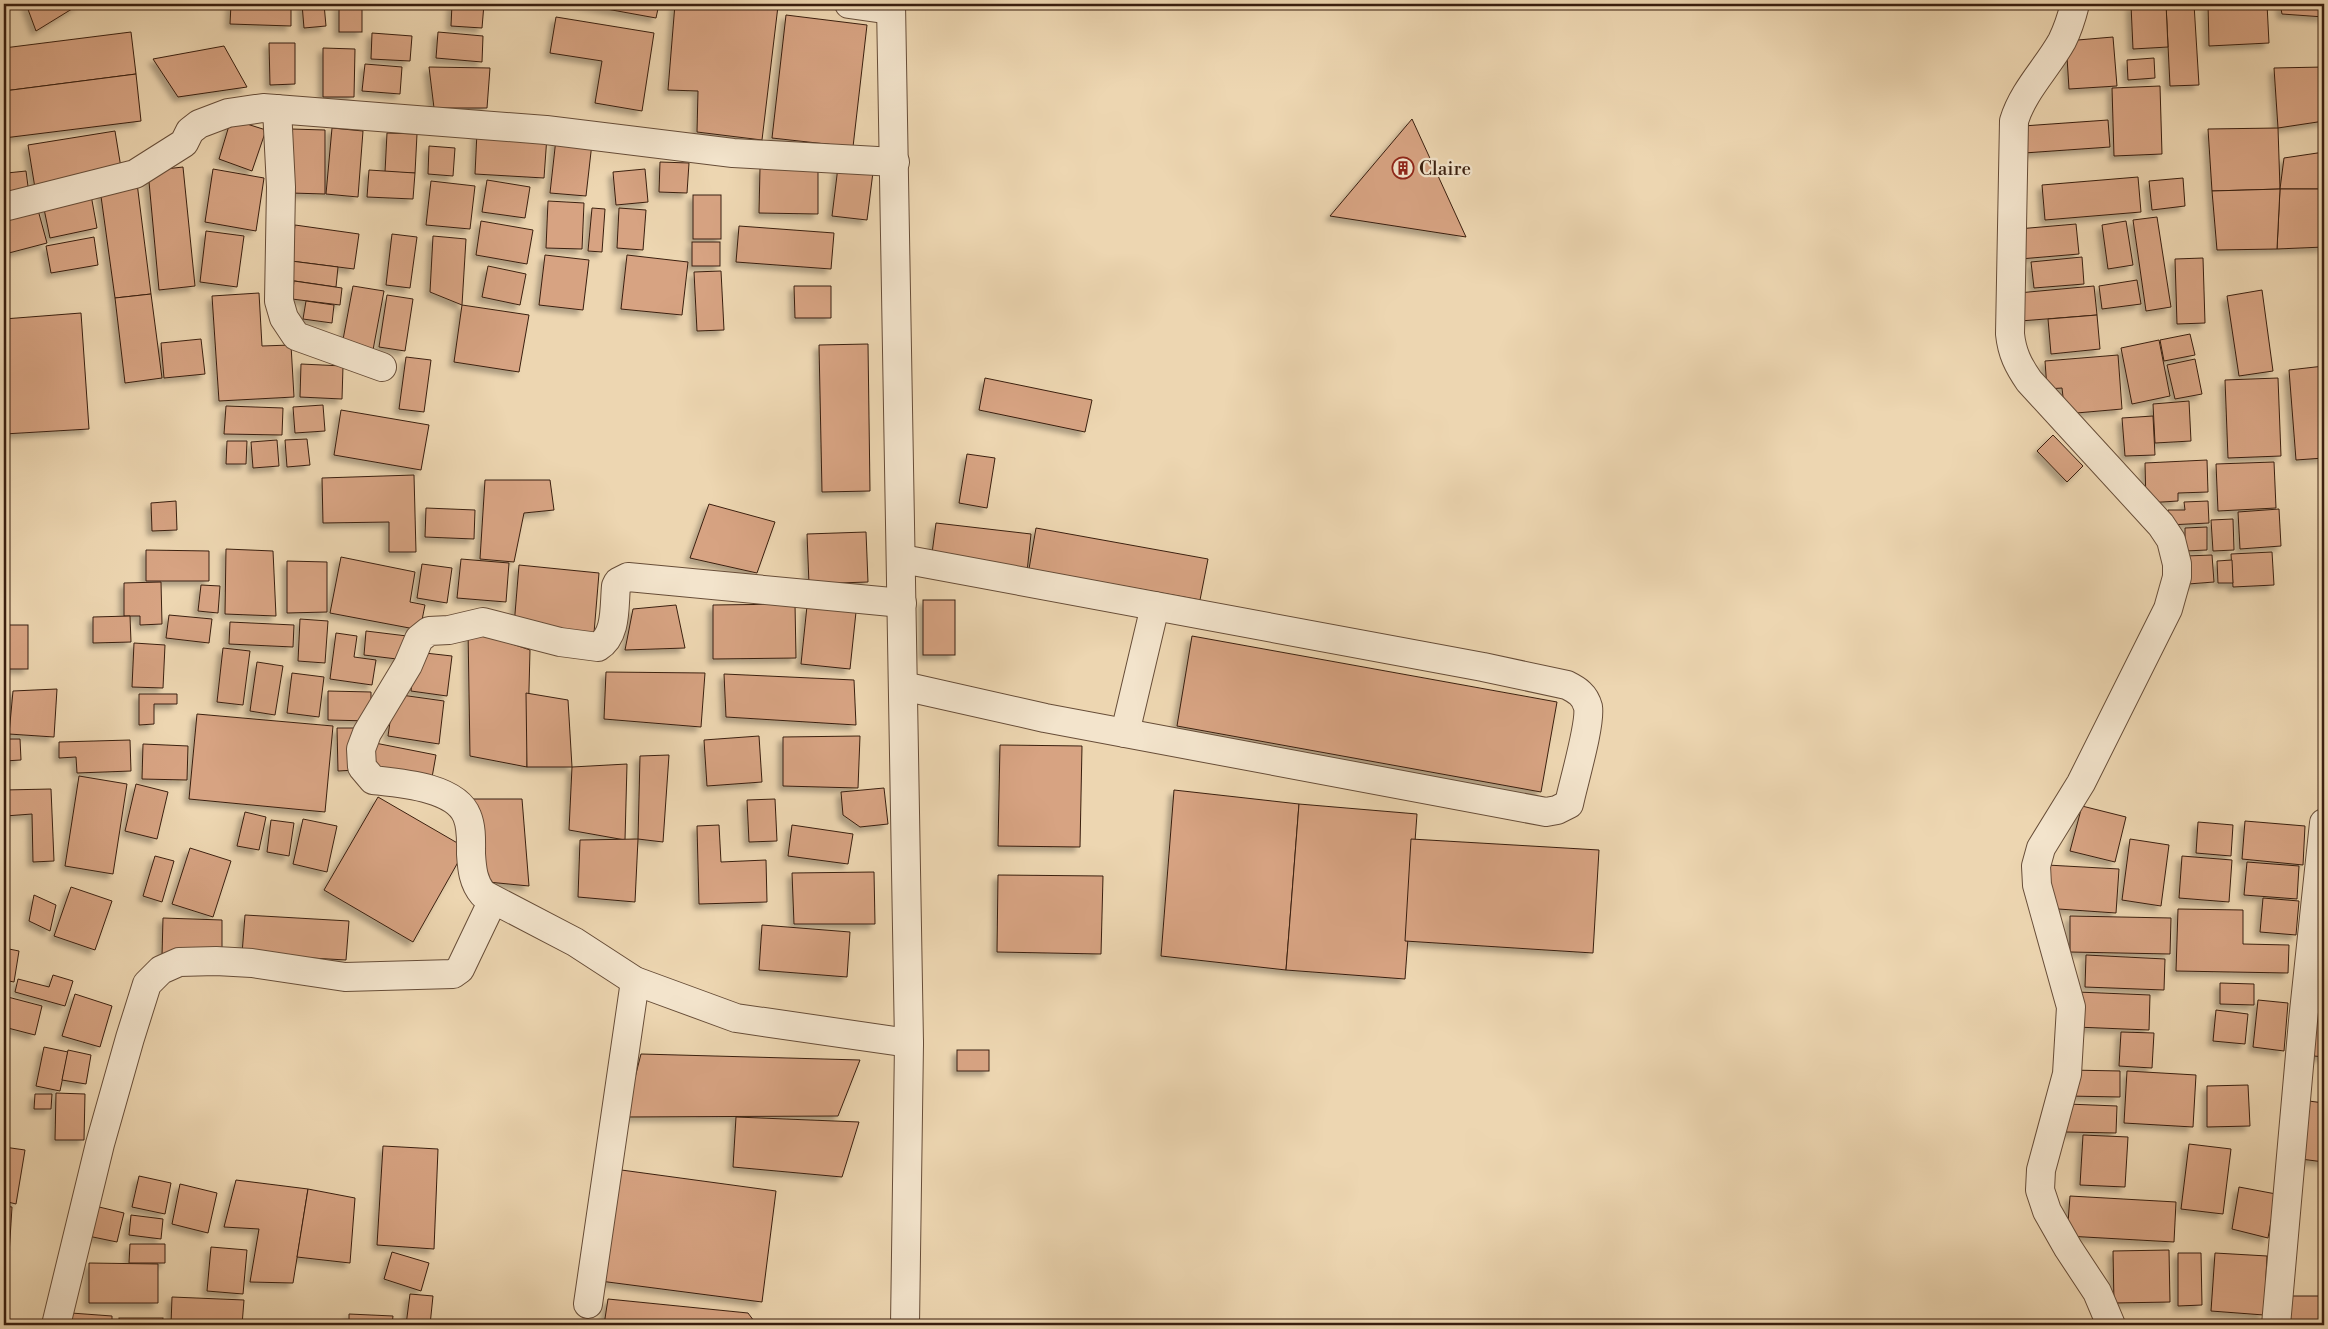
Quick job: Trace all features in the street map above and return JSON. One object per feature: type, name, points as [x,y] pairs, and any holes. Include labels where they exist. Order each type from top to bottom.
[{"type":"street","points":[[849,4],[891,7],[909,1043],[905,1325]]},
{"type":"street","points":[[2075,4],[2071,22],[2062,40],[2018,108],[2014,121],[2010,334],[2012,349],[2016,362],[2029,381],[2161,525],[2171,540],[2175,552],[2177,577],[2168,609],[2081,784],[2041,848],[2036,866],[2036,885],[2071,1007],[2067,1074],[2041,1170],[2040,1190],[2047,1211],[2068,1248],[2097,1292],[2111,1325]]},
{"type":"street","points":[[4,207],[135,174],[184,143],[190,131],[200,124],[228,113],[262,108],[546,130],[733,153],[895,162]]},
{"type":"street","points":[[277,109],[281,186],[279,301],[284,318],[296,336],[382,368]]},
{"type":"street","points":[[902,560],[1483,667],[1567,685],[1579,691],[1584,698],[1588,716],[1568,804],[1557,810],[1532,810],[1045,718],[903,686]]},
{"type":"street","points":[[902,603],[628,576],[618,582],[609,638],[598,647],[560,642],[483,622],[449,630],[429,631],[419,639],[408,665],[367,734],[361,748],[362,767],[373,780],[415,786],[445,795],[456,801],[464,809],[468,821],[472,870],[476,886],[483,894],[575,942],[635,981],[736,1018],[909,1043]]},
{"type":"street","points":[[1125,733],[1155,606]]},
{"type":"street","points":[[2276,1325],[2303,1021],[2324,823]]},
{"type":"street","points":[[56,1325],[100,1144],[130,1038],[147,984],[161,970],[179,962],[216,961],[261,964],[345,977],[453,974],[460,969],[493,900]]},
{"type":"street","points":[[588,1304],[635,981]]},
{"type":"building","points":[[26,4],[80,4],[36,31]]},
{"type":"building","points":[[231,4],[291,4],[291,26],[230,24]]},
{"type":"building","points":[[302,4],[324,4],[326,26],[304,28]]},
{"type":"building","points":[[339,4],[362,4],[362,32],[339,32]]},
{"type":"building","points":[[452,4],[484,4],[482,28],[451,26]]},
{"type":"building","points":[[579,4],[659,4],[656,18]]},
{"type":"building","points":[[675,4],[770,4],[778,6],[762,140],[697,132],[698,91],[668,90]]},
{"type":"building","points":[[2166,4],[2194,4],[2199,85],[2170,86]]},
{"type":"building","points":[[2166,4],[2168,47],[2133,49],[2131,5]]},
{"type":"building","points":[[2208,4],[2267,4],[2269,43],[2209,46]]},
{"type":"building","points":[[2280,4],[2324,4],[2324,17],[2282,14]]},
{"type":"building","points":[[786,15],[867,25],[853,147],[772,138]]},
{"type":"building","points":[[556,17],[654,33],[642,111],[595,103],[602,61],[550,53]]},
{"type":"building","points":[[131,32],[136,74],[4,91],[4,48]]},
{"type":"building","points":[[438,32],[483,36],[482,62],[436,58]]},
{"type":"building","points":[[372,33],[412,36],[410,61],[371,59]]},
{"type":"building","points":[[2113,37],[2117,86],[2069,89],[2066,41]]},
{"type":"building","points":[[269,43],[295,43],[295,84],[270,85]]},
{"type":"building","points":[[224,46],[247,87],[178,97],[153,59]]},
{"type":"building","points":[[323,48],[355,49],[354,97],[323,97]]},
{"type":"building","points":[[2154,58],[2155,78],[2128,80],[2127,60]]},
{"type":"building","points":[[365,64],[402,67],[400,94],[362,91]]},
{"type":"building","points":[[429,67],[490,68],[487,108],[434,108]]},
{"type":"building","points":[[2324,67],[2324,121],[2278,128],[2274,68]]},
{"type":"building","points":[[136,74],[141,121],[4,138],[4,91]]},
{"type":"building","points":[[2160,86],[2162,154],[2114,156],[2112,88]]},
{"type":"building","points":[[231,119],[266,130],[252,171],[219,159]]},
{"type":"building","name":"Claire","points":[[1412,119],[1466,237],[1330,216]]},
{"type":"building","points":[[2108,120],[2110,147],[2024,153],[2023,126]]},
{"type":"building","points":[[332,128],[363,131],[358,197],[326,194]]},
{"type":"building","points":[[2278,128],[2280,189],[2212,191],[2208,129]]},
{"type":"building","points":[[291,129],[325,130],[325,194],[291,193]]},
{"type":"building","points":[[115,131],[122,174],[35,188],[28,145]]},
{"type":"building","points":[[477,132],[547,136],[544,178],[475,174]]},
{"type":"building","points":[[387,133],[417,134],[415,173],[385,172]]},
{"type":"building","points":[[556,139],[592,143],[586,196],[550,193]]},
{"type":"building","points":[[429,146],[455,148],[453,176],[428,174]]},
{"type":"building","points":[[4,152],[7,173],[26,171],[29,194],[4,197]]},
{"type":"building","points":[[2324,152],[2324,189],[2280,189],[2284,158]]},
{"type":"building","points":[[660,162],[689,163],[687,193],[659,192]]},
{"type":"building","points":[[183,167],[195,286],[159,290],[148,171]]},
{"type":"building","points":[[838,167],[873,172],[867,220],[832,216]]},
{"type":"building","points":[[760,168],[818,169],[818,214],[759,213]]},
{"type":"building","points":[[213,169],[264,178],[256,231],[205,222]]},
{"type":"building","points":[[645,169],[648,202],[616,205],[613,172]]},
{"type":"building","points":[[369,170],[415,173],[413,199],[367,197]]},
{"type":"building","points":[[2138,177],[2141,212],[2045,220],[2042,185]]},
{"type":"building","points":[[2183,178],[2185,206],[2152,210],[2149,181]]},
{"type":"building","points":[[487,180],[530,187],[525,218],[482,212]]},
{"type":"building","points":[[431,181],[475,186],[470,229],[426,225]]},
{"type":"building","points":[[137,183],[151,294],[115,298],[100,189]]},
{"type":"building","points":[[2280,189],[2324,189],[2324,247],[2277,249]]},
{"type":"building","points":[[2280,189],[2277,249],[2217,250],[2212,191]]},
{"type":"building","points":[[91,195],[97,228],[50,238],[43,204]]},
{"type":"building","points":[[693,195],[721,195],[721,239],[693,239]]},
{"type":"building","points":[[548,201],[584,203],[582,249],[546,248]]},
{"type":"building","points":[[592,208],[605,209],[602,252],[588,251]]},
{"type":"building","points":[[619,208],[646,210],[643,250],[617,248]]},
{"type":"building","points":[[38,210],[47,243],[5,254],[4,219]]},
{"type":"building","points":[[2157,217],[2171,307],[2146,311],[2133,220]]},
{"type":"building","points":[[481,221],[533,230],[527,264],[476,255]]},
{"type":"building","points":[[2126,221],[2133,265],[2108,269],[2102,225]]},
{"type":"building","points":[[2076,224],[2079,254],[2020,259],[2018,229]]},
{"type":"building","points":[[295,225],[359,234],[354,269],[291,261]]},
{"type":"building","points":[[739,226],[834,233],[831,269],[736,262]]},
{"type":"building","points":[[206,231],[244,236],[237,287],[200,282]]},
{"type":"building","points":[[392,234],[417,237],[410,288],[386,285]]},
{"type":"building","points":[[433,236],[466,239],[462,305],[430,292]]},
{"type":"building","points":[[94,237],[98,265],[51,273],[46,246]]},
{"type":"building","points":[[692,242],[720,242],[720,266],[692,266]]},
{"type":"building","points":[[545,255],[589,260],[583,310],[539,305]]},
{"type":"building","points":[[627,255],[688,262],[682,315],[621,309]]},
{"type":"building","points":[[2082,257],[2084,284],[2034,288],[2031,262]]},
{"type":"building","points":[[2203,258],[2205,323],[2177,324],[2175,259]]},
{"type":"building","points":[[291,261],[338,267],[336,287],[288,280]]},
{"type":"building","points":[[488,266],[526,274],[520,305],[482,297]]},
{"type":"building","points":[[721,271],[724,330],[697,331],[694,272]]},
{"type":"building","points":[[2137,280],[2141,304],[2102,309],[2099,286]]},
{"type":"building","points":[[294,281],[342,288],[340,305],[292,299]]},
{"type":"building","points":[[353,286],[384,291],[373,350],[342,345]]},
{"type":"building","points":[[794,286],[831,286],[831,318],[795,318]]},
{"type":"building","points":[[2094,286],[2097,315],[2020,321],[2018,293]]},
{"type":"building","points":[[2262,290],[2273,371],[2239,376],[2227,296]]},
{"type":"building","points":[[259,293],[262,346],[291,345],[294,397],[219,401],[212,296]]},
{"type":"building","points":[[151,294],[162,378],[125,383],[115,298]]},
{"type":"building","points":[[387,295],[413,299],[405,351],[379,347]]},
{"type":"building","points":[[306,301],[334,305],[332,323],[303,319]]},
{"type":"building","points":[[462,305],[529,315],[519,372],[454,362]]},
{"type":"building","points":[[81,313],[89,429],[4,434],[4,319]]},
{"type":"building","points":[[2097,315],[2100,349],[2051,354],[2048,319]]},
{"type":"building","points":[[2190,334],[2195,355],[2164,361],[2160,340]]},
{"type":"building","points":[[201,339],[205,374],[164,378],[161,343]]},
{"type":"building","points":[[2159,340],[2170,396],[2132,404],[2121,348]]},
{"type":"building","points":[[868,344],[870,491],[822,492],[819,345]]},
{"type":"building","points":[[2118,355],[2122,409],[2065,414],[2062,388],[2047,389],[2045,361]]},
{"type":"building","points":[[406,357],[431,360],[424,412],[399,409]]},
{"type":"building","points":[[2195,359],[2202,394],[2175,399],[2167,365]]},
{"type":"building","points":[[301,364],[343,366],[342,399],[300,397]]},
{"type":"building","points":[[2324,366],[2324,458],[2296,460],[2289,370]]},
{"type":"building","points":[[985,378],[1092,400],[1085,432],[979,410]]},
{"type":"building","points":[[2278,378],[2281,456],[2228,458],[2225,380]]},
{"type":"building","points":[[2189,401],[2191,441],[2155,443],[2153,404]]},
{"type":"building","points":[[323,405],[325,431],[295,433],[293,407]]},
{"type":"building","points":[[226,406],[283,408],[282,435],[224,434]]},
{"type":"building","points":[[341,410],[429,425],[421,470],[334,455]]},
{"type":"building","points":[[2153,416],[2155,455],[2125,456],[2122,418]]},
{"type":"building","points":[[2053,435],[2083,466],[2067,482],[2037,451]]},
{"type":"building","points":[[307,439],[310,465],[287,467],[285,440]]},
{"type":"building","points":[[277,440],[279,466],[253,468],[251,442]]},
{"type":"building","points":[[227,441],[247,441],[246,464],[226,464]]},
{"type":"building","points":[[967,454],[995,458],[987,508],[959,503]]},
{"type":"building","points":[[2207,460],[2208,492],[2178,493],[2178,501],[2146,503],[2145,463]]},
{"type":"building","points":[[2274,462],[2276,508],[2218,511],[2216,464]]},
{"type":"building","points":[[414,475],[416,552],[389,552],[389,522],[323,523],[322,478]]},
{"type":"building","points":[[485,480],[550,480],[554,510],[524,513],[514,562],[480,559]]},
{"type":"building","points":[[176,501],[177,530],[152,531],[151,503]]},
{"type":"building","points":[[2208,501],[2209,523],[2168,525],[2168,510],[2185,510],[2184,502]]},
{"type":"building","points":[[709,504],[775,522],[757,573],[690,558]]},
{"type":"building","points":[[426,508],[475,510],[474,539],[425,537]]},
{"type":"building","points":[[2279,509],[2281,546],[2240,549],[2238,512]]},
{"type":"building","points":[[2233,519],[2234,550],[2213,551],[2211,520]]},
{"type":"building","points":[[936,523],[1031,534],[1027,572],[931,561]]},
{"type":"building","points":[[2207,527],[2207,550],[2185,551],[2185,528]]},
{"type":"building","points":[[1036,528],[1208,559],[1200,600],[1029,569]]},
{"type":"building","points":[[866,532],[868,582],[809,584],[807,534]]},
{"type":"building","points":[[226,549],[273,551],[276,616],[225,614]]},
{"type":"building","points":[[146,550],[209,551],[209,581],[146,581]]},
{"type":"building","points":[[2272,552],[2274,585],[2233,587],[2231,554]]},
{"type":"building","points":[[2212,555],[2214,582],[2188,584],[2186,556]]},
{"type":"building","points":[[341,557],[415,572],[410,602],[425,605],[420,630],[330,613]]},
{"type":"building","points":[[461,559],[509,563],[506,602],[457,598]]},
{"type":"building","points":[[2232,560],[2233,583],[2218,583],[2217,561]]},
{"type":"building","points":[[287,561],[327,562],[327,612],[287,613]]},
{"type":"building","points":[[422,564],[452,568],[447,603],[417,598]]},
{"type":"building","points":[[519,565],[599,573],[594,633],[514,626]]},
{"type":"building","points":[[161,582],[162,624],[140,625],[140,616],[124,616],[124,583]]},
{"type":"building","points":[[201,585],[220,586],[218,613],[198,611]]},
{"type":"building","points":[[923,600],[955,600],[955,655],[923,655]]},
{"type":"building","points":[[795,604],[796,658],[713,659],[713,605]]},
{"type":"building","points":[[676,605],[685,648],[625,650],[633,609]]},
{"type":"building","points":[[807,606],[856,612],[850,669],[801,664]]},
{"type":"building","points":[[169,615],[212,619],[209,643],[166,638]]},
{"type":"building","points":[[130,616],[131,642],[93,643],[93,617]]},
{"type":"building","points":[[300,619],[328,621],[325,663],[298,661]]},
{"type":"building","points":[[230,622],[294,625],[293,647],[229,644]]},
{"type":"building","points":[[4,625],[28,625],[28,669],[4,669]]},
{"type":"building","points":[[468,629],[530,650],[527,767],[470,756]]},
{"type":"building","points":[[366,631],[407,636],[405,660],[364,655]]},
{"type":"building","points":[[336,633],[357,636],[354,657],[376,660],[372,685],[330,679]]},
{"type":"building","points":[[1192,636],[1557,702],[1541,792],[1177,726]]},
{"type":"building","points":[[134,643],[165,645],[163,688],[132,687]]},
{"type":"building","points":[[223,648],[250,651],[243,705],[217,702]]},
{"type":"building","points":[[416,652],[452,656],[447,696],[411,691]]},
{"type":"building","points":[[257,662],[283,666],[275,715],[250,711]]},
{"type":"building","points":[[606,672],[705,673],[701,727],[604,719]]},
{"type":"building","points":[[292,673],[324,677],[319,717],[287,713]]},
{"type":"building","points":[[724,674],[854,680],[856,725],[726,717]]},
{"type":"building","points":[[57,689],[54,737],[9,734],[13,691]]},
{"type":"building","points":[[328,691],[371,692],[371,721],[328,720]]},
{"type":"building","points":[[526,693],[568,700],[572,767],[527,767]]},
{"type":"building","points":[[139,694],[177,694],[177,704],[154,704],[154,724],[139,725]]},
{"type":"building","points":[[394,694],[444,701],[439,744],[388,736]]},
{"type":"building","points":[[197,714],[333,726],[325,812],[189,799]]},
{"type":"building","points":[[337,728],[355,728],[356,770],[338,771]]},
{"type":"building","points":[[759,736],[762,782],[707,786],[704,740]]},
{"type":"building","points":[[860,736],[858,788],[783,786],[783,737]]},
{"type":"building","points":[[4,739],[20,739],[21,760],[4,761]]},
{"type":"building","points":[[130,740],[131,771],[77,773],[76,757],[59,758],[59,742]]},
{"type":"building","points":[[375,743],[436,755],[431,783],[369,772]]},
{"type":"building","points":[[143,744],[188,746],[187,780],[142,779]]},
{"type":"building","points":[[1000,745],[1082,746],[1080,847],[998,846]]},
{"type":"building","points":[[669,755],[663,842],[638,839],[640,756]]},
{"type":"building","points":[[627,764],[625,840],[569,830],[572,767]]},
{"type":"building","points":[[79,776],[127,784],[113,874],[65,866]]},
{"type":"building","points":[[136,784],[168,792],[157,839],[125,831]]},
{"type":"building","points":[[884,788],[888,824],[860,827],[843,815],[841,792]]},
{"type":"building","points":[[51,789],[54,861],[33,862],[32,814],[5,816],[4,790]]},
{"type":"building","points":[[1174,790],[1299,804],[1286,970],[1161,956]]},
{"type":"building","points":[[378,797],[466,848],[413,942],[324,890]]},
{"type":"building","points":[[471,799],[522,799],[529,886],[488,882]]},
{"type":"building","points":[[775,799],[777,841],[749,842],[747,800]]},
{"type":"building","points":[[1299,804],[1417,814],[1405,979],[1286,970]]},
{"type":"building","points":[[2082,806],[2126,817],[2115,862],[2070,851]]},
{"type":"building","points":[[245,812],[266,817],[259,850],[237,846]]},
{"type":"building","points":[[303,819],[337,826],[327,872],[293,864]]},
{"type":"building","points":[[271,820],[294,823],[289,856],[267,852]]},
{"type":"building","points":[[2245,821],[2305,826],[2303,865],[2242,859]]},
{"type":"building","points":[[2198,822],[2233,825],[2231,856],[2196,853]]},
{"type":"building","points":[[719,825],[721,862],[766,860],[767,902],[699,904],[697,826]]},
{"type":"building","points":[[792,825],[853,834],[848,864],[788,856]]},
{"type":"building","points":[[638,839],[635,902],[578,897],[580,840]]},
{"type":"building","points":[[1411,839],[1599,850],[1593,953],[1405,941]]},
{"type":"building","points":[[2130,839],[2169,845],[2161,906],[2122,900]]},
{"type":"building","points":[[190,848],[231,861],[213,917],[172,904]]},
{"type":"building","points":[[155,856],[174,861],[162,902],[143,896]]},
{"type":"building","points":[[2182,856],[2232,860],[2229,902],[2179,898]]},
{"type":"building","points":[[2247,862],[2299,866],[2297,899],[2244,895]]},
{"type":"building","points":[[2047,865],[2119,869],[2116,913],[2044,908]]},
{"type":"building","points":[[874,872],[875,924],[794,924],[792,873]]},
{"type":"building","points":[[998,875],[1103,876],[1101,954],[997,952]]},
{"type":"building","points":[[71,887],[112,901],[95,950],[54,936]]},
{"type":"building","points":[[34,895],[56,905],[50,931],[29,921]]},
{"type":"building","points":[[2263,898],[2299,901],[2296,935],[2260,932]]},
{"type":"building","points":[[2178,909],[2243,910],[2243,944],[2289,945],[2288,973],[2176,971]]},
{"type":"building","points":[[245,915],[349,921],[346,960],[242,954]]},
{"type":"building","points":[[2070,916],[2171,918],[2170,954],[2070,952]]},
{"type":"building","points":[[163,918],[222,920],[222,958],[162,956]]},
{"type":"building","points":[[762,925],[850,932],[847,977],[759,970]]},
{"type":"building","points":[[4,948],[19,951],[14,982],[4,980]]},
{"type":"building","points":[[2086,955],[2165,959],[2164,990],[2085,987]]},
{"type":"building","points":[[53,975],[73,981],[65,1006],[15,992],[18,979],[49,987]]},
{"type":"building","points":[[2220,983],[2254,984],[2254,1005],[2220,1004]]},
{"type":"building","points":[[2309,991],[2324,993],[2324,1057],[2304,1055]]},
{"type":"building","points":[[2077,992],[2150,995],[2149,1030],[2076,1027]]},
{"type":"building","points":[[75,994],[112,1006],[100,1047],[62,1036]]},
{"type":"building","points":[[4,996],[42,1006],[35,1035],[4,1027]]},
{"type":"building","points":[[2258,1000],[2288,1003],[2284,1051],[2253,1047]]},
{"type":"building","points":[[2216,1010],[2248,1014],[2245,1044],[2213,1041]]},
{"type":"building","points":[[2121,1032],[2154,1033],[2152,1068],[2119,1066]]},
{"type":"building","points":[[44,1047],[68,1052],[60,1091],[36,1086]]},
{"type":"building","points":[[68,1050],[91,1055],[86,1084],[62,1080]]},
{"type":"building","points":[[957,1050],[989,1050],[989,1071],[957,1071]]},
{"type":"building","points":[[641,1054],[860,1060],[838,1116],[625,1117]]},
{"type":"building","points":[[2069,1070],[2120,1071],[2120,1097],[2068,1096]]},
{"type":"building","points":[[2127,1071],[2196,1075],[2193,1127],[2124,1123]]},
{"type":"building","points":[[2248,1085],[2250,1126],[2207,1127],[2207,1086]]},
{"type":"building","points":[[56,1093],[85,1094],[84,1140],[55,1140]]},
{"type":"building","points":[[35,1094],[52,1094],[51,1109],[34,1109]]},
{"type":"building","points":[[2301,1100],[2324,1103],[2324,1162],[2293,1158]]},
{"type":"building","points":[[2067,1104],[2117,1106],[2116,1133],[2066,1132]]},
{"type":"building","points":[[736,1117],[859,1122],[842,1177],[733,1167]]},
{"type":"building","points":[[2083,1135],[2128,1137],[2125,1187],[2080,1185]]},
{"type":"building","points":[[2189,1144],[2231,1149],[2223,1214],[2181,1209]]},
{"type":"building","points":[[383,1146],[438,1149],[434,1249],[377,1245]]},
{"type":"building","points":[[4,1147],[25,1150],[16,1204],[4,1201]]},
{"type":"building","points":[[614,1169],[776,1191],[762,1302],[600,1281]]},
{"type":"building","points":[[139,1176],[171,1183],[165,1214],[132,1207]]},
{"type":"building","points":[[236,1180],[308,1189],[293,1283],[250,1282],[259,1229],[224,1227]]},
{"type":"building","points":[[180,1184],[217,1193],[208,1233],[172,1224]]},
{"type":"building","points":[[2239,1187],[2276,1194],[2268,1238],[2232,1229]]},
{"type":"building","points":[[308,1189],[355,1198],[350,1263],[297,1257]]},
{"type":"building","points":[[2070,1196],[2176,1202],[2174,1242],[2067,1236]]},
{"type":"building","points":[[4,1206],[12,1207],[8,1271],[4,1270]]},
{"type":"building","points":[[95,1206],[124,1213],[117,1242],[88,1236]]},
{"type":"building","points":[[131,1215],[163,1219],[161,1239],[129,1235]]},
{"type":"building","points":[[130,1244],[165,1244],[165,1263],[129,1263]]},
{"type":"building","points":[[211,1247],[247,1250],[243,1294],[207,1291]]},
{"type":"building","points":[[2169,1250],[2170,1302],[2114,1303],[2113,1251]]},
{"type":"building","points":[[392,1252],[429,1263],[421,1291],[384,1279]]},
{"type":"building","points":[[2178,1253],[2201,1253],[2202,1305],[2178,1306]]},
{"type":"building","points":[[2215,1253],[2267,1256],[2264,1315],[2211,1311]]},
{"type":"building","points":[[89,1263],[158,1264],[158,1303],[89,1303]]},
{"type":"building","points":[[410,1294],[433,1296],[430,1325],[406,1325]]},
{"type":"building","points":[[2280,1296],[2324,1296],[2324,1325],[2280,1325]]},
{"type":"building","points":[[172,1297],[244,1300],[242,1325],[171,1325]]},
{"type":"building","points":[[608,1299],[748,1313],[757,1325],[604,1325]]},
{"type":"building","points":[[71,1313],[112,1316],[112,1325],[70,1325]]},
{"type":"building","points":[[349,1314],[393,1316],[392,1325],[349,1325]]},
{"type":"building","points":[[119,1318],[163,1318],[163,1325],[119,1325]]},
{"type":"place","name":"Claire","points":[[1403,168]]}]
